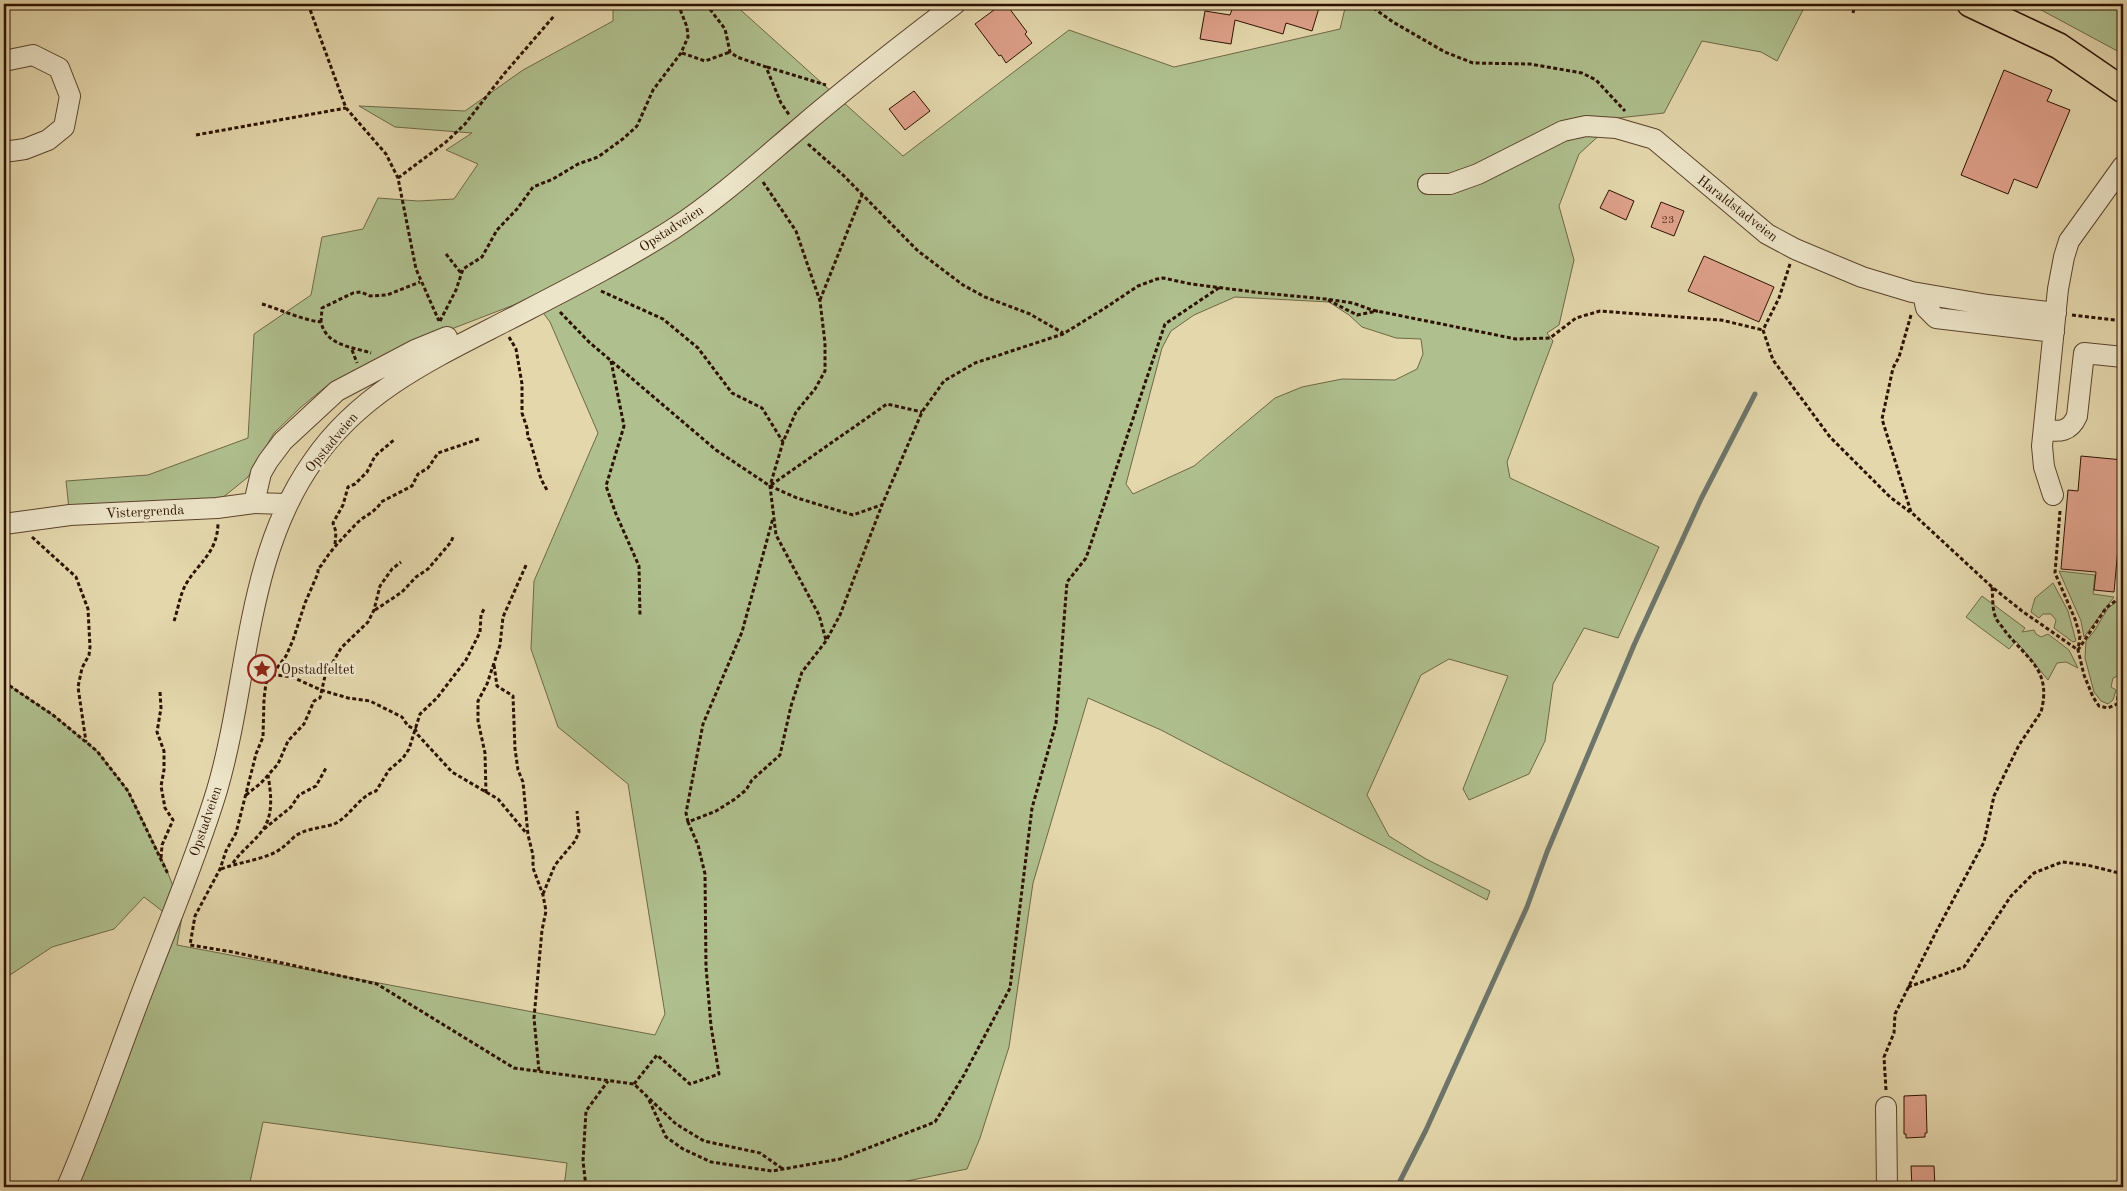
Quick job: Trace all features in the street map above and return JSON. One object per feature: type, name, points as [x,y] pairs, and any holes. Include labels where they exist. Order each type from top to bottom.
[{"type":"main road","points":[[1970,4],[2059,46],[2123,90]]},
{"type":"street","name":"Opstadveien","points":[[67,1187],[207,820],[230,737],[271,542],[286,504],[313,460],[336,432],[364,404],[393,382],[645,246],[705,206],[955,4]]},
{"type":"street","points":[[4,61],[32,56],[59,68],[70,96],[64,127],[48,140],[25,149],[4,152]]},
{"type":"street","name":"Haraldstadveien","points":[[1428,184],[1450,184],[1478,174],[1563,131],[1586,126],[1616,128],[1654,139],[1767,234],[1795,249],[1862,277],[1918,293],[1988,305],[2055,323]]},
{"type":"street","points":[[2053,496],[2044,467],[2042,446],[2064,257],[2069,241],[2123,166]]},
{"type":"street","points":[[254,503],[261,473],[283,441],[337,391],[383,366],[443,329]]},
{"type":"street","points":[[2044,430],[2059,432],[2066,430],[2074,424],[2078,416],[2084,353],[2123,357]]},
{"type":"street","points":[[2050,368],[2082,371]]},
{"type":"street","name":"Vistergrenda","points":[[4,524],[70,515],[219,507],[254,503],[286,504]]},
{"type":"street","points":[[1886,1107],[1887,1187]]},
{"type":"path","points":[[308,4],[346,108],[386,154],[398,178],[416,269],[420,282],[443,329]]},
{"type":"path","points":[[443,329],[461,273],[466,266],[482,257],[497,230],[518,209],[533,186],[553,179],[578,164],[598,157],[632,132],[640,121],[653,90],[682,53],[688,37],[688,30],[678,4]]},
{"type":"path","points":[[706,4],[725,29],[730,52],[737,57],[826,85],[840,95]]},
{"type":"path","points":[[1368,4],[1393,22],[1445,52],[1473,63],[1530,64],[1582,73],[1596,80],[1629,115]]},
{"type":"path","points":[[1853,13],[1855,4]]},
{"type":"path","points":[[398,178],[446,142],[465,124],[504,74],[554,16]]},
{"type":"path","points":[[682,53],[705,61],[730,52]]},
{"type":"path","points":[[766,67],[781,103],[805,141],[918,251],[963,285],[993,300],[1030,314],[1063,334]]},
{"type":"path","points":[[196,135],[346,108]]},
{"type":"path","points":[[753,168],[796,231],[820,301],[825,343],[825,371],[815,389],[796,412],[783,442],[770,486],[776,535],[819,615],[826,641]]},
{"type":"path","points":[[820,301],[862,195]]},
{"type":"path","points":[[1795,249],[1780,298],[1764,330],[1773,360],[1830,437],[1890,497],[1911,512],[1992,587],[2022,611],[2078,650]]},
{"type":"path","points":[[446,254],[461,273]]},
{"type":"path","points":[[688,822],[716,811],[735,799],[746,790],[752,780],[780,755],[791,706],[802,672],[826,641],[840,615],[882,505],[922,412],[944,381],[975,363],[1063,334],[1138,286],[1163,278],[1262,294],[1326,299],[1353,303],[1378,311],[1516,340],[1550,338],[1576,318],[1600,311],[1721,320],[1764,330]]},
{"type":"path","points":[[383,366],[375,355],[348,348],[335,341],[322,327],[322,308],[358,292],[370,296],[387,295],[420,282]]},
{"type":"path","points":[[603,285],[596,289],[663,319],[698,348],[732,393],[762,408],[783,442]]},
{"type":"path","points":[[647,1097],[666,1137],[683,1150],[710,1162],[772,1170],[840,1160],[934,1122],[964,1075],[1010,988],[1032,808],[1056,723],[1067,582],[1086,558],[1165,324],[1221,287]]},
{"type":"path","points":[[1911,512],[1882,419],[1893,368],[1899,357],[1918,293]]},
{"type":"path","points":[[1326,299],[1357,315],[1378,311]]},
{"type":"path","points":[[262,304],[310,321],[321,322]]},
{"type":"path","points":[[565,305],[557,309],[611,360],[716,450],[770,486],[797,498],[853,515],[882,505]]},
{"type":"path","points":[[2055,323],[2123,321]]},
{"type":"path","points":[[507,335],[516,349],[522,384],[522,413],[528,438],[541,479],[548,492]]},
{"type":"path","points":[[611,360],[624,426],[606,486],[639,566],[640,617]]},
{"type":"path","points":[[770,486],[887,404],[922,412]]},
{"type":"path","points":[[335,545],[336,532],[333,523],[343,505],[348,487],[355,484],[367,472],[375,456],[395,439]]},
{"type":"path","points":[[479,439],[438,453],[428,468],[418,474],[412,486],[381,502],[378,507],[359,521],[335,545],[318,568],[318,573],[286,656],[272,675],[264,691],[263,737],[240,809],[236,833],[226,851],[220,869],[195,916],[190,945],[233,952],[377,984],[514,1068],[634,1084],[676,1124],[704,1141],[760,1153],[783,1169]]},
{"type":"path","points":[[2053,496],[2058,502],[2060,513],[2055,573],[2075,618],[2080,636],[2078,650],[2093,697],[2099,706],[2108,708],[2117,704],[2123,654]]},
{"type":"path","points":[[174,621],[185,584],[205,561],[216,540],[219,507]]},
{"type":"path","points":[[634,1084],[657,1055],[690,1084],[719,1074],[711,1026],[706,967],[705,874],[698,845],[686,813],[703,724],[742,632],[774,515]]},
{"type":"path","points":[[28,522],[33,539],[76,577],[88,608],[89,654],[82,668],[78,687],[86,742]]},
{"type":"path","points":[[374,610],[402,592],[416,577],[428,570],[451,542],[453,536]]},
{"type":"path","points":[[246,795],[278,764],[288,741],[304,724],[314,700],[320,698],[325,676],[340,648],[368,622],[374,610],[380,586],[392,569],[401,562]]},
{"type":"path","points":[[486,793],[485,753],[478,721],[478,701],[487,684],[500,645],[503,617],[527,563]]},
{"type":"path","points":[[1886,1107],[1884,1057],[1894,1032],[1895,1014],[1984,842],[1994,796],[2019,745],[2041,712],[2044,682],[2023,650],[2013,641],[1996,618],[1992,587]]},
{"type":"path","points":[[2078,650],[2106,608],[2119,598],[2123,598]]},
{"type":"path","points":[[220,869],[232,864],[269,855],[282,849],[294,837],[327,824],[334,824],[347,816],[370,793],[376,792],[389,770],[403,758],[409,749],[420,714],[437,698],[466,660],[480,632],[481,615],[485,607]]},
{"type":"path","points":[[494,665],[497,686],[512,696],[518,770],[523,782],[528,835],[534,855],[533,868],[543,895],[546,911],[542,930],[534,1018],[539,1071]]},
{"type":"path","points":[[253,672],[292,677],[321,690],[348,698],[370,700],[402,717],[408,726],[415,728]]},
{"type":"path","points":[[4,682],[53,715],[97,751],[128,792],[178,898]]},
{"type":"path","points":[[160,692],[161,708],[157,732],[164,751],[164,770],[161,786],[166,808],[173,820],[162,845],[161,860]]},
{"type":"path","points":[[415,728],[418,736],[452,772],[498,799],[528,835]]},
{"type":"path","points":[[232,864],[262,831],[291,807],[299,795],[316,786],[326,768]]},
{"type":"path","points":[[262,831],[270,809],[268,774]]},
{"type":"path","points":[[543,895],[548,878],[555,865],[575,841],[579,832],[577,811]]},
{"type":"path","points":[[1908,987],[1964,967],[2011,896],[2034,874],[2062,862],[2087,865],[2123,874]]},
{"type":"path","points":[[586,1187],[583,1161],[586,1111],[608,1081]]},
{"type":"green space","points":[[613,4],[734,4],[903,156],[1069,30],[1174,67],[1340,29],[1346,4],[1806,4],[1777,61],[1761,52],[1702,41],[1664,113],[1618,118],[1579,154],[1559,206],[1574,260],[1559,325],[1547,333],[1553,341],[1507,462],[1510,478],[1659,547],[1618,638],[1584,628],[1553,684],[1545,741],[1529,774],[1469,800],[1463,789],[1508,676],[1449,659],[1421,675],[1367,795],[1389,836],[1426,859],[1490,891],[1487,900],[1161,730],[1088,698],[1033,883],[1009,1047],[980,1138],[967,1169],[877,1187],[564,1187],[567,1163],[263,1122],[249,1187],[95,1187],[70,1181],[170,917],[144,897],[114,929],[52,947],[4,979],[4,682],[53,715],[97,751],[128,791],[165,866],[183,911],[177,945],[655,1035],[665,1014],[628,784],[558,727],[531,649],[534,581],[598,433],[550,322],[532,298],[415,343],[329,384],[274,433],[248,477],[221,499],[69,509],[66,481],[148,475],[248,438],[254,334],[311,295],[322,237],[363,229],[378,198],[418,201],[454,199],[478,164],[446,150],[472,133],[395,127],[359,106],[465,111],[523,70],[613,21]],"holes":[[[1235,297],[1329,302],[1349,315],[1362,327],[1396,338],[1421,339],[1423,354],[1417,369],[1395,380],[1342,379],[1302,387],[1275,398],[1194,466],[1133,494],[1126,484],[1162,348],[1171,331],[1194,315]]]},
{"type":"green space","points":[[2030,4],[2123,4],[2123,54]]},
{"type":"green space","points":[[2059,571],[2095,575],[2093,594],[2114,597],[2084,637],[2081,621]]},
{"type":"green space","points":[[2053,583],[2068,611],[2076,641],[2073,642],[2054,628],[2056,620],[2051,614],[2043,614],[2039,618],[2031,612],[2035,598]]},
{"type":"green space","points":[[1982,596],[2025,628],[2022,632],[2034,630],[2041,637],[2048,634],[2069,650],[2078,668],[2066,662],[2057,663],[2048,680],[2016,641],[2009,649],[1966,617]]},
{"type":"green space","points":[[2119,600],[2123,601],[2123,633],[2118,676],[2113,678],[2111,687],[2116,690],[2113,700],[2108,704],[2101,701],[2094,692],[2085,658],[2086,641],[2108,608]]},
{"type":"building","points":[[1002,4],[1006,4],[1027,32],[1025,34],[1032,43],[1006,63],[975,24]]},
{"type":"building","points":[[1234,4],[1306,4],[1319,8],[1312,31],[1286,23],[1283,34],[1235,20],[1231,44],[1200,39],[1205,11],[1230,15]]},
{"type":"building","points":[[2004,70],[2052,90],[2047,101],[2070,110],[2037,188],[2014,179],[2008,194],[1961,175]]},
{"type":"building","points":[[914,91],[930,111],[905,130],[889,109]]},
{"type":"building","points":[[1609,190],[1634,201],[1626,220],[1600,208]]},
{"type":"building","points":[[1661,202],[1684,211],[1674,236],[1651,227]]},
{"type":"building","points":[[1704,256],[1774,287],[1759,322],[1688,291]]},
{"type":"building","points":[[2081,456],[2123,460],[2123,537],[2119,537],[2114,592],[2094,590],[2096,572],[2061,569],[2068,490],[2078,491]]},
{"type":"building","points":[[1926,1095],[1927,1133],[1925,1133],[1925,1137],[1906,1138],[1906,1134],[1904,1134],[1904,1096]]},
{"type":"building","points":[[1911,1166],[1934,1166],[1935,1187],[1912,1187]]},
{"type":"waterway","points":[[1397,1187],[1426,1130],[1527,907],[1547,852],[1634,645],[1701,499],[1755,394]]},
{"type":"place","name":"Opstadfeltet","points":[[262,669]]}]
